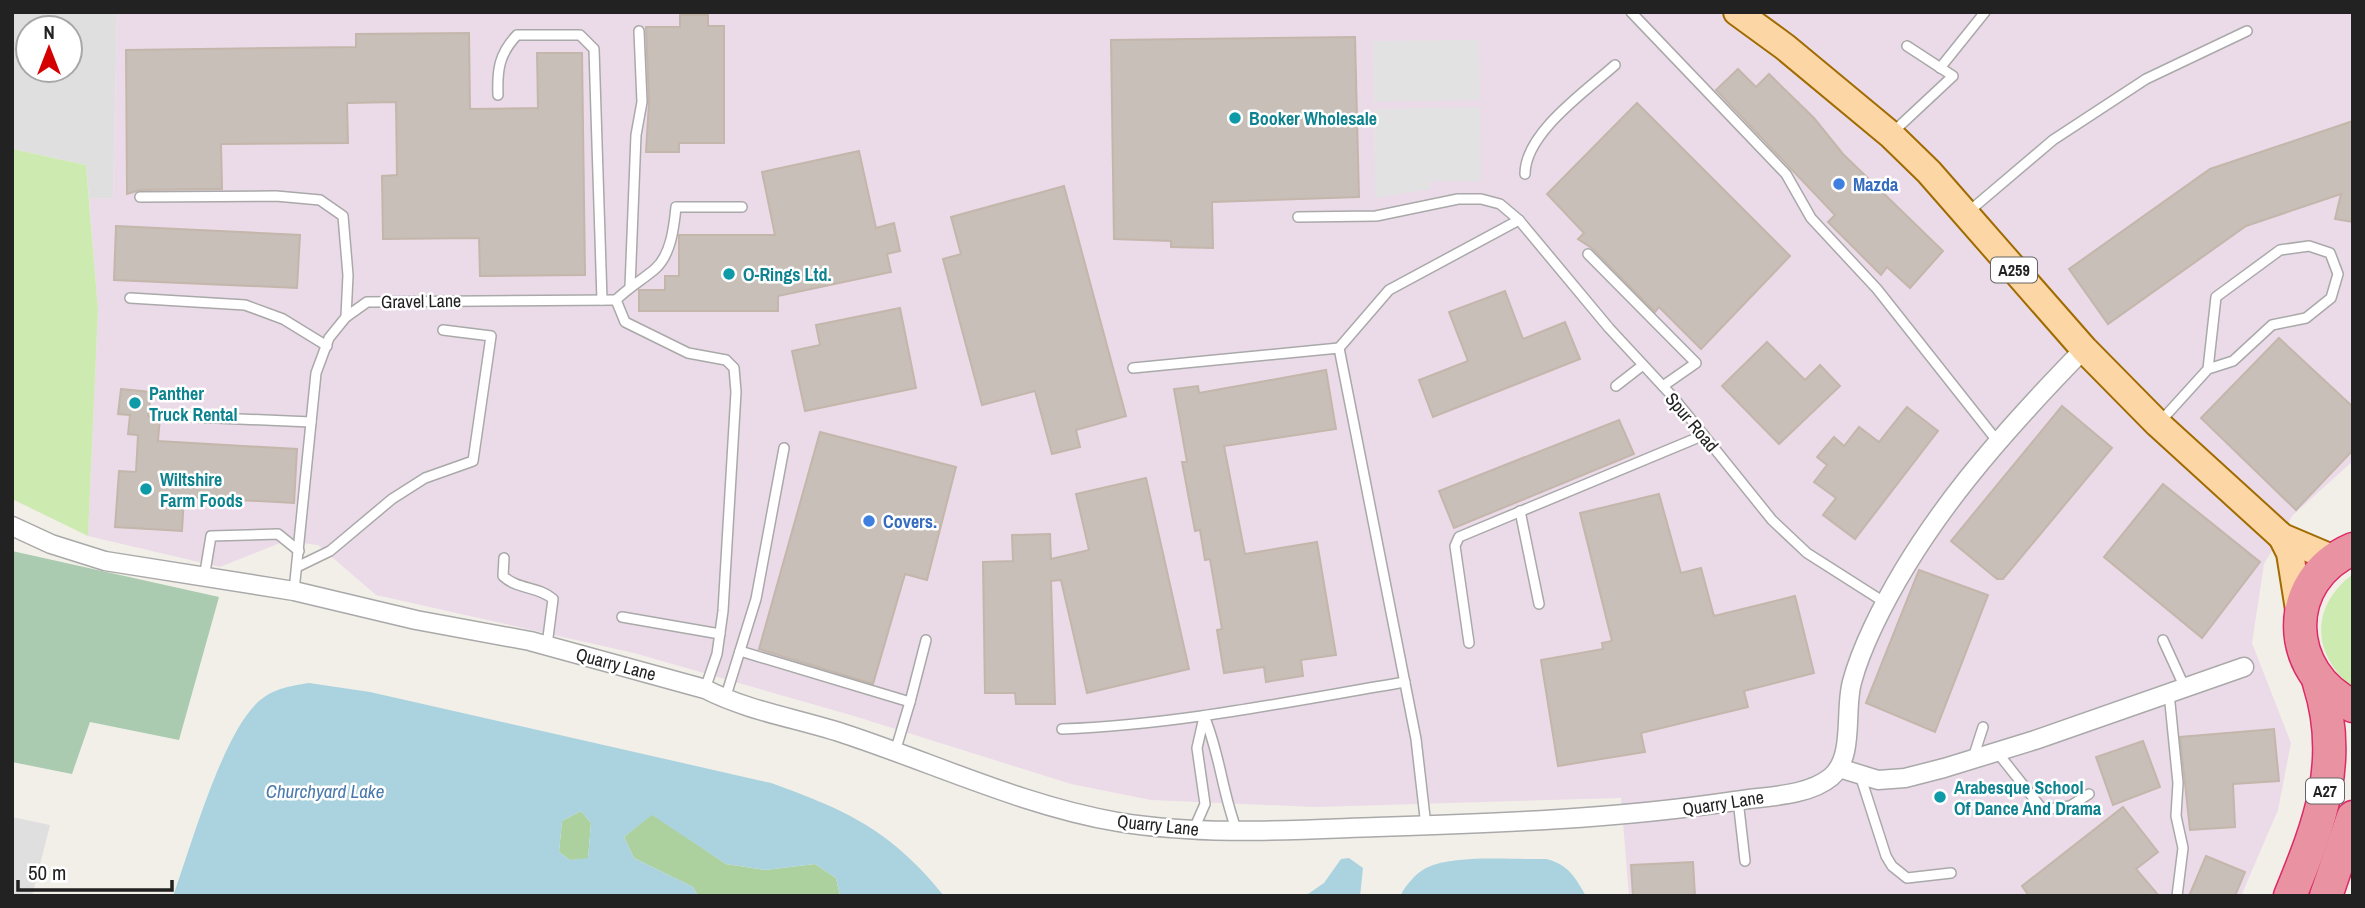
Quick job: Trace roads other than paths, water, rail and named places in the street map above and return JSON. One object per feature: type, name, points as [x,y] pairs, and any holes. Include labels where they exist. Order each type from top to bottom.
[{"type":"highway","points":[[2343,554],[2318,574],[2306,594],[2300,616],[2303,651],[2319,683],[2337,699],[2353,706]]},
{"type":"highway","name":"A27","points":[[2290,896],[2323,807],[2329,767],[2330,717],[2319,683]]},
{"type":"highway","name":"A27","points":[[2326,896],[2353,817]]},
{"type":"main road","name":"A259","points":[[1737,12],[1785,47],[1891,135],[2084,349],[2158,424],[2282,537],[2343,554]]},
{"type":"main road","name":"A259","points":[[2282,537],[2294,571],[2300,616]]},
{"type":"street","points":[[2084,349],[1959,486],[1884,602],[1851,683],[1846,714],[1845,751],[1839,768],[1878,780],[1905,778],[1973,760],[2244,667]]},
{"type":"street","name":"Quarry Lane","points":[[12,526],[51,544],[105,561],[294,591],[416,620],[547,645],[845,734],[1035,802],[1113,821],[1194,830],[1237,831],[1580,820],[1793,792],[1827,780],[1839,768]]},
{"type":"lane","points":[[1631,12],[1786,174],[1811,218],[1877,289],[1998,442]]},
{"type":"lane","points":[[1940,68],[1985,12]]},
{"type":"lane","points":[[629,287],[636,135],[642,102],[639,31]]},
{"type":"lane","points":[[1965,214],[2053,140],[2135,87],[2247,31]]},
{"type":"lane","points":[[498,95],[497,72],[503,49],[517,35],[580,35],[594,49],[602,300]]},
{"type":"lane","points":[[1891,135],[1953,76],[1907,46]]},
{"type":"lane","points":[[1525,174],[1525,161],[1548,125],[1615,65]]},
{"type":"lane","points":[[140,197],[276,196],[320,200],[343,216],[348,275],[346,317],[329,338],[316,373],[294,591]]},
{"type":"lane","name":"Spur Road","points":[[1298,217],[1376,216],[1458,199],[1481,199],[1500,204],[1519,220],[1663,386],[1772,520],[1807,552],[1884,602]]},
{"type":"lane","points":[[705,690],[720,634],[736,392],[734,368],[726,360],[688,353],[625,322],[616,300],[629,287],[656,269],[668,249],[676,207],[742,207]]},
{"type":"lane","points":[[1133,368],[1339,348],[1389,290],[1519,220]]},
{"type":"lane","points":[[2158,424],[2208,369],[2233,361],[2272,325],[2306,318],[2332,298],[2337,274],[2330,253],[2309,246],[2280,250],[2216,298],[2208,369]]},
{"type":"lane","points":[[1588,254],[1696,363],[1663,386]]},
{"type":"lane","points":[[130,298],[246,305],[283,319],[327,346]]},
{"type":"lane","name":"Gravel Lane","points":[[346,317],[367,302],[616,300]]},
{"type":"lane","points":[[297,567],[330,551],[392,499],[425,478],[473,461],[491,336],[443,330]]},
{"type":"lane","points":[[1339,348],[1416,739],[1426,826]]},
{"type":"lane","points":[[1616,386],[1643,365]]},
{"type":"lane","points":[[171,416],[311,422]]},
{"type":"lane","points":[[1469,643],[1455,546],[1459,537],[1704,435]]},
{"type":"lane","points":[[725,699],[756,599],[784,448]]},
{"type":"lane","points":[[1520,511],[1539,604]]},
{"type":"lane","points":[[204,578],[211,536],[278,534],[299,551]]},
{"type":"lane","points":[[504,558],[503,576],[514,586],[543,591],[553,599],[547,645]]},
{"type":"lane","points":[[622,617],[720,634]]},
{"type":"lane","points":[[895,752],[926,640]]},
{"type":"lane","points":[[2163,640],[2177,690],[2176,816],[2183,848],[2177,896]]},
{"type":"lane","points":[[740,650],[910,702]]},
{"type":"lane","points":[[1062,729],[1110,727],[1204,716],[1405,682]]},
{"type":"lane","points":[[1194,830],[1205,804],[1197,748],[1204,716]]},
{"type":"lane","points":[[1204,716],[1217,745],[1226,802],[1237,831]]},
{"type":"lane","points":[[1973,760],[1983,727]]},
{"type":"lane","points":[[1997,752],[2043,810],[2070,806],[2089,794]]},
{"type":"lane","points":[[1860,775],[1892,866],[1907,878],[1951,873]]},
{"type":"lane","points":[[1738,800],[1745,860]]},
{"type":"water","name":"Churchyard Lake","points":[[309,683],[370,692],[771,783],[823,803],[866,825],[906,855],[944,896],[840,896],[836,878],[815,864],[765,870],[726,864],[652,815],[624,837],[634,858],[693,887],[698,896],[173,896],[208,794],[243,720],[256,704],[268,695],[281,689]],"holes":[[[581,811],[591,823],[588,858],[570,860],[559,852],[562,821]]]},
{"type":"water","points":[[1349,858],[1363,868],[1360,896],[1305,896],[1324,883],[1341,859]]},
{"type":"water","points":[[1468,859],[1546,859],[1565,868],[1586,896],[1400,896],[1418,873],[1438,864]]},
{"type":"place","name":"Booker Wholesale","points":[[1235,118]]},
{"type":"place","name":"Mazda","points":[[1839,184]]},
{"type":"place","name":"O-Rings Ltd.","points":[[729,274]]},
{"type":"place","name":"Panther Truck Rental","points":[[135,403]]},
{"type":"place","name":"Wiltshire Farm Foods","points":[[146,489]]},
{"type":"place","name":"Covers.","points":[[869,521]]},
{"type":"place","name":"Arabesque School Of Dance And Drama","points":[[1940,797]]}]
